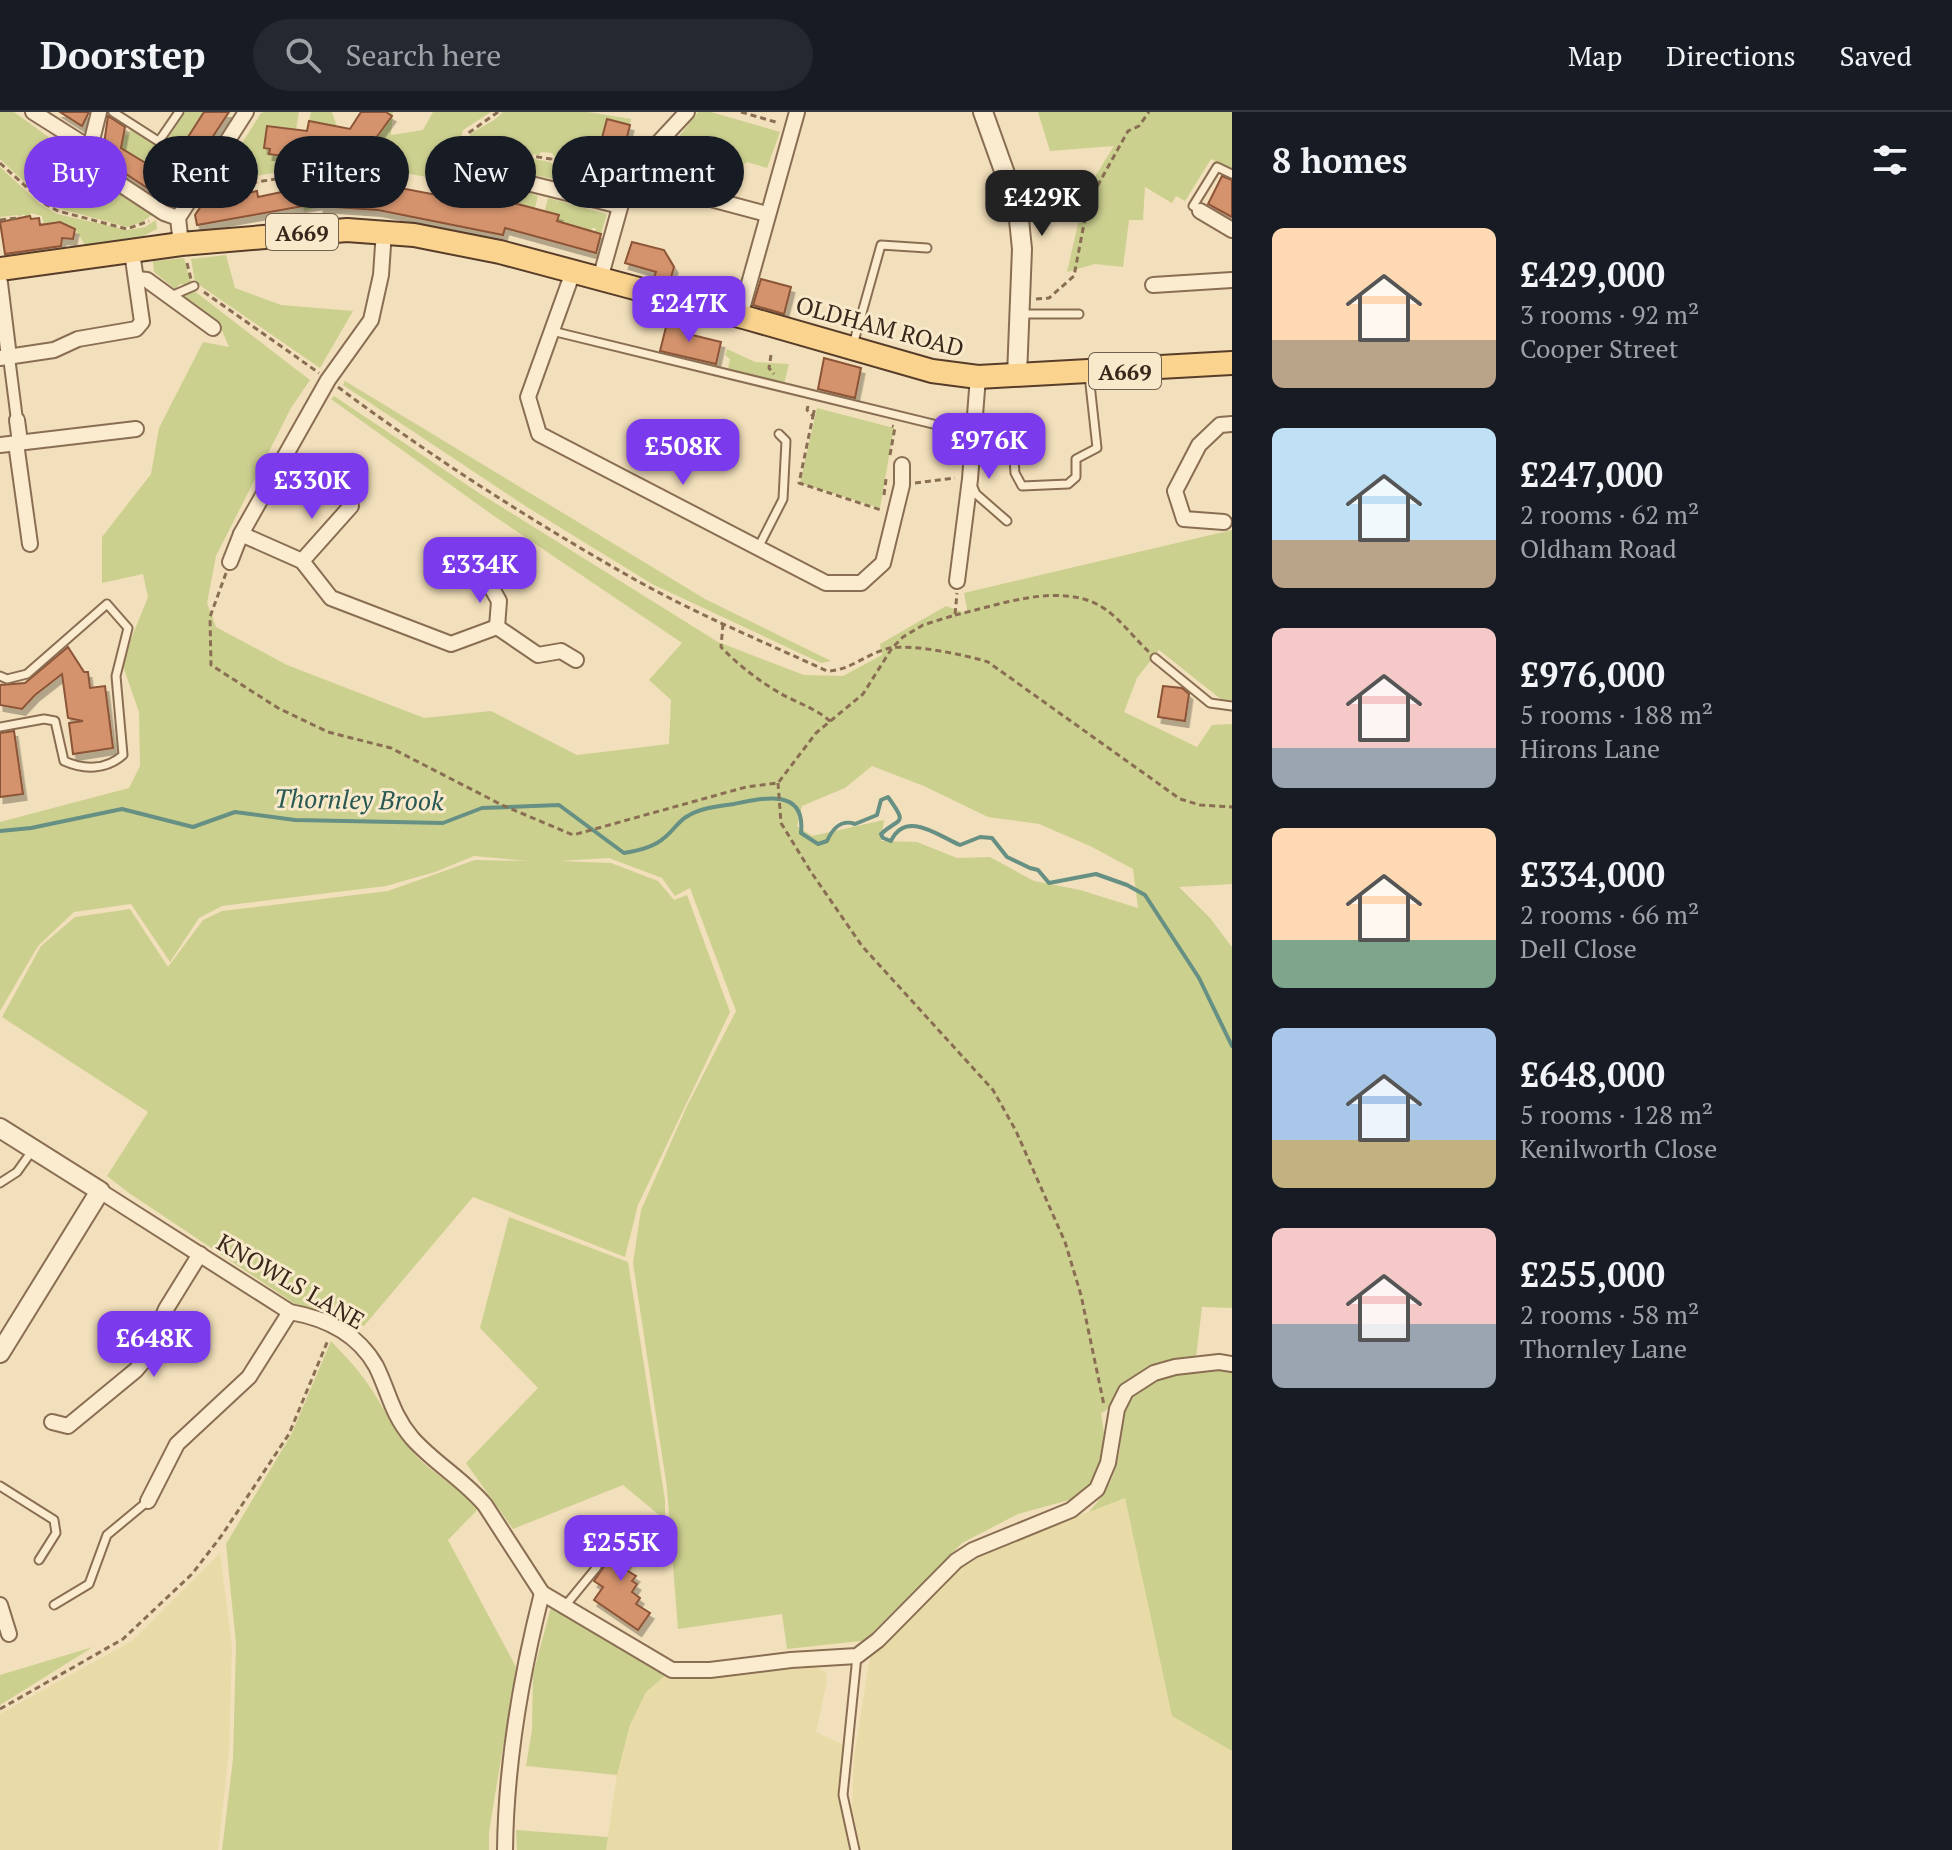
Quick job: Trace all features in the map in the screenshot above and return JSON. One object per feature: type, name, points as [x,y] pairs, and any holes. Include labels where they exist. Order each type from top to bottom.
[{"type":"main road","name":"OLDHAM ROAD","points":[[0,269],[181,244],[315,231],[384,231],[468,245],[740,316],[932,371],[978,377],[1017,376],[1232,363]]},
{"type":"street","points":[[33,112],[71,136]]},
{"type":"street","points":[[93,136],[99,112]]},
{"type":"street","points":[[233,136],[246,112]]},
{"type":"street","points":[[665,136],[687,112]]},
{"type":"street","points":[[740,316],[797,112]]},
{"type":"street","points":[[983,112],[1018,210],[1022,249],[1017,376]]},
{"type":"street","points":[[127,189],[159,210],[178,218]]},
{"type":"street","points":[[181,244],[178,218],[186,208]]},
{"type":"street","points":[[600,279],[619,208]]},
{"type":"street","points":[[744,208],[767,214]]},
{"type":"street","points":[[1200,211],[1232,230]]},
{"type":"street","points":[[230,562],[241,534],[328,380],[371,320],[381,275],[384,231]]},
{"type":"street","points":[[4,357],[54,350],[78,339],[136,329],[142,322],[132,252]]},
{"type":"street","points":[[573,272],[528,397],[539,434],[826,583],[861,583],[883,563],[902,485],[893,463]]},
{"type":"street","points":[[137,279],[147,280],[213,328]]},
{"type":"street","points":[[1153,285],[1232,280]]},
{"type":"street","points":[[0,283],[4,357],[17,420],[30,544]]},
{"type":"street","points":[[957,581],[978,377]]},
{"type":"street","points":[[1224,522],[1184,519],[1175,491],[1199,445],[1220,425],[1232,424]]},
{"type":"street","points":[[0,445],[136,429]]},
{"type":"street","points":[[302,561],[351,506]]},
{"type":"street","points":[[241,534],[302,561],[331,598],[451,644],[497,627]]},
{"type":"street","points":[[472,573],[486,578],[499,601],[497,627]]},
{"type":"street","points":[[497,627],[538,655],[561,651],[576,660]]},
{"type":"street","points":[[0,1128],[100,1191],[0,1353]]},
{"type":"street","name":"KNOWLS LANE","points":[[100,1191],[290,1312],[311,1316],[335,1326],[357,1341],[376,1366],[387,1397],[409,1435],[427,1455],[485,1505],[542,1593]]},
{"type":"street","points":[[52,1422],[68,1426],[136,1370],[146,1358],[166,1309],[200,1254]]},
{"type":"street","points":[[148,1501],[177,1444],[249,1377],[290,1312]]},
{"type":"street","points":[[505,1850],[515,1726],[542,1593],[672,1670],[710,1670],[857,1656],[878,1640],[956,1561],[973,1550],[1071,1510],[1097,1489],[1108,1463],[1117,1409],[1126,1391],[1154,1373],[1175,1367],[1219,1362],[1232,1364]]},
{"type":"street","points":[[0,1605],[9,1634]]},
{"type":"lane","points":[[113,112],[151,136]]},
{"type":"lane","points":[[162,136],[179,112]]},
{"type":"lane","points":[[1200,211],[1193,206],[1217,167],[1232,174]]},
{"type":"lane","points":[[853,347],[881,245],[927,248]]},
{"type":"lane","points":[[171,296],[194,286]]},
{"type":"lane","points":[[1020,305],[1079,314]]},
{"type":"lane","points":[[552,331],[974,434]]},
{"type":"lane","points":[[1013,445],[1015,473],[1022,486],[1068,484],[1076,477],[1076,459],[1097,448],[1088,373]]},
{"type":"lane","points":[[758,548],[784,493],[786,441],[779,434]]},
{"type":"lane","points":[[970,477],[976,494],[1007,521]]},
{"type":"lane","points":[[0,676],[7,679],[27,674],[107,604],[128,628],[116,676],[123,755],[111,765],[78,767],[64,761],[55,721],[44,719],[0,727]]},
{"type":"lane","points":[[1155,658],[1210,703],[1232,706]]},
{"type":"lane","points":[[0,1183],[17,1172],[34,1149]]},
{"type":"lane","points":[[0,1486],[54,1520],[56,1533],[39,1560]]},
{"type":"lane","points":[[54,1605],[89,1584],[107,1535],[148,1501]]},
{"type":"lane","points":[[563,1608],[597,1567]]},
{"type":"lane","points":[[855,1850],[843,1795],[857,1656]]},
{"type":"path","points":[[498,112],[467,134],[467,146],[552,160]]},
{"type":"path","points":[[741,112],[783,124]]},
{"type":"path","points":[[1020,305],[1049,298],[1074,276],[1087,208],[1128,131],[1139,126],[1149,112]]},
{"type":"path","points":[[0,163],[45,204],[58,211],[127,229],[145,224],[159,210]]},
{"type":"path","points":[[0,220],[17,218]]},
{"type":"path","points":[[181,244],[194,286],[319,373]]},
{"type":"path","points":[[770,363],[771,355]]},
{"type":"path","points":[[336,386],[501,499],[635,579],[723,624],[827,671],[841,671],[860,659],[892,648],[961,653],[988,662],[1180,799],[1200,805],[1232,807]]},
{"type":"path","points":[[811,394],[807,410],[813,416]]},
{"type":"path","points":[[827,409],[815,406],[799,483],[881,511],[893,463],[895,427],[881,423]]},
{"type":"path","points":[[902,485],[970,477]]},
{"type":"path","points":[[230,562],[210,617],[211,665],[278,708],[328,732],[391,748],[502,805],[573,835],[746,787],[778,785]]},
{"type":"path","points":[[955,615],[957,581]]},
{"type":"path","points":[[1105,1411],[1081,1295],[1065,1242],[1016,1131],[993,1090],[862,946],[811,872],[781,823],[778,785],[809,740],[863,694],[892,648],[923,625],[1029,598],[1061,595],[1105,608],[1155,658]]},
{"type":"path","points":[[723,624],[721,647],[733,660],[784,695],[821,712],[831,722]]},
{"type":"path","points":[[0,1709],[123,1639],[192,1574],[222,1535],[289,1434],[335,1326]]},
{"type":"shaded area","points":[[1125,1498],[1172,1716],[1232,1751],[1232,1850],[861,1850],[852,1808],[854,1757],[870,1657],[966,1559]]},
{"type":"shaded area","points":[[220,1553],[232,1647],[229,1752],[218,1850],[0,1850],[0,1714],[132,1641]]},
{"type":"shaded area","points":[[815,1666],[826,1673],[827,1681],[816,1732],[846,1746],[838,1792],[849,1850],[606,1850],[617,1775],[630,1725],[646,1691],[667,1674],[697,1675]]},
{"type":"green space","points":[[0,112],[14,112],[47,136],[24,136],[24,182],[0,159]]},
{"type":"green space","points":[[185,112],[204,112],[189,136],[169,136]]},
{"type":"green space","points":[[299,112],[296,130],[267,126],[264,147],[274,154],[274,173],[258,176],[258,136],[246,136],[261,113]]},
{"type":"green space","points":[[311,112],[332,112],[337,127],[309,121]]},
{"type":"green space","points":[[386,112],[393,112],[391,135],[423,130],[433,112],[491,112],[463,130],[461,136],[425,136],[425,177],[409,174],[409,136],[370,135]]},
{"type":"green space","points":[[503,112],[588,112],[631,119],[630,125],[608,120],[607,136],[552,136],[552,153],[541,152],[539,155],[536,155],[536,136],[470,136]]},
{"type":"green space","points":[[698,112],[711,112],[780,132],[767,168],[747,162],[744,164],[744,136],[679,136]]},
{"type":"green space","points":[[1038,112],[1232,112],[1232,170],[1211,159],[1185,201],[1176,196],[1172,203],[1145,187],[1143,220],[1129,220],[1123,267],[1095,264],[1067,272],[1088,188],[1114,146],[1050,151]]},
{"type":"green space","points":[[130,129],[143,137],[143,162],[127,152],[127,136],[122,136],[129,135]]},
{"type":"green space","points":[[536,159],[552,164],[552,179],[536,175]]},
{"type":"green space","points":[[0,167],[24,189],[24,208],[47,208],[57,214],[128,230],[145,227],[156,220],[157,229],[141,237],[85,245],[75,229],[44,225],[42,216],[31,213],[30,216],[0,217]]},
{"type":"green space","points":[[127,197],[153,214],[127,227],[61,209],[127,208]]},
{"type":"green space","points":[[548,198],[552,199],[552,208],[585,208],[607,214],[601,234],[595,232],[596,228],[591,231],[557,222],[559,215],[543,218]]},
{"type":"green space","points":[[513,208],[535,208],[533,215]]},
{"type":"green space","points":[[226,255],[235,288],[281,305],[353,311],[320,368],[195,282],[191,259]]},
{"type":"green space","points":[[184,258],[192,285],[180,284],[175,289],[154,272],[153,261]]},
{"type":"green space","points":[[193,290],[310,380],[291,408],[216,556],[207,603],[216,627],[287,665],[424,718],[491,711],[577,755],[669,744],[671,700],[649,680],[682,643],[494,516],[331,399],[334,396],[479,493],[718,642],[804,675],[843,676],[882,655],[880,644],[946,606],[968,614],[964,593],[1232,530],[1232,704],[1227,704],[1159,650],[1137,678],[1124,712],[1197,747],[1212,725],[1232,724],[1232,884],[1179,887],[1210,918],[1232,947],[1232,1308],[1202,1307],[1196,1357],[1158,1365],[1140,1373],[1101,1413],[1105,1440],[1101,1469],[1080,1497],[1018,1514],[962,1543],[869,1640],[787,1649],[782,1614],[678,1629],[667,1488],[633,1263],[641,1210],[687,1106],[736,1011],[690,888],[675,896],[662,878],[609,858],[560,861],[611,863],[658,881],[674,900],[687,895],[730,1012],[638,1205],[625,1257],[473,1197],[364,1326],[295,1304],[107,1176],[148,1112],[2,1017],[41,946],[75,917],[130,909],[168,967],[203,920],[222,911],[388,891],[475,860],[528,861],[474,856],[435,872],[386,886],[222,906],[199,918],[170,962],[131,904],[74,912],[38,946],[0,1011],[0,822],[129,788],[140,766],[139,712],[123,666],[148,597],[143,574],[102,583],[102,537],[151,474],[159,428],[203,342],[229,347],[220,326],[184,296]],"holes":[[[872,766],[924,786],[988,817],[1039,824],[1133,869],[1138,908],[1080,890],[1034,881],[990,857],[957,858],[917,842],[881,841],[884,820],[812,836],[797,826],[802,806],[845,788]]]},
{"type":"green space","points":[[727,349],[755,362],[789,364],[784,384],[728,369],[730,359],[725,355]]},
{"type":"green space","points":[[345,381],[705,599],[831,661],[821,663],[652,584],[527,507],[343,385]]},
{"type":"green space","points":[[817,408],[894,428],[880,508],[800,483]]},
{"type":"green space","points":[[509,1217],[628,1262],[665,1500],[665,1520],[623,1485],[513,1529],[466,1463],[538,1388],[480,1328]]},
{"type":"green space","points":[[331,1341],[364,1378],[416,1456],[479,1508],[448,1540],[516,1667],[489,1832],[489,1850],[222,1850],[233,1759],[236,1644],[226,1544],[291,1435]]},
{"type":"green space","points":[[1232,1367],[1232,1751],[1172,1716],[1125,1498],[1089,1512],[1114,1474],[1119,1457],[1123,1410],[1130,1397],[1141,1387],[1170,1375]]},
{"type":"green space","points":[[551,1607],[667,1674],[646,1692],[630,1725],[617,1775],[526,1766],[532,1730],[533,1674]]},
{"type":"green space","points":[[93,1647],[0,1705],[0,1675]]},
{"type":"green space","points":[[516,1830],[608,1837],[606,1850],[517,1850]]},
{"type":"building","points":[[60,112],[89,112],[82,126]]},
{"type":"building","points":[[204,112],[229,112],[213,136],[189,136]]},
{"type":"building","points":[[361,112],[386,112],[392,116],[377,136],[274,136],[274,155],[269,154],[270,149],[264,148],[267,126],[307,131],[309,121],[350,129]]},
{"type":"building","points":[[108,116],[125,127],[123,136],[105,136]]},
{"type":"building","points":[[607,119],[630,125],[627,136],[603,136]]},
{"type":"building","points":[[127,152],[143,161],[143,185],[127,175]]},
{"type":"building","points":[[1222,176],[1232,180],[1232,217],[1208,204]]},
{"type":"building","points":[[409,190],[425,193],[425,208],[532,208],[559,215],[557,221],[601,234],[596,253],[505,228],[503,235],[378,210],[349,208],[409,208]]},
{"type":"building","points":[[274,194],[274,208],[292,208],[197,225],[195,215],[200,208],[258,208],[258,197]]},
{"type":"building","points":[[30,216],[31,219],[39,218],[40,225],[60,222],[75,229],[73,239],[62,238],[61,246],[5,254],[0,222]]},
{"type":"building","points":[[632,242],[664,250],[674,267],[670,281],[654,277],[656,272],[625,263]]},
{"type":"building","points":[[761,279],[791,287],[784,314],[753,305]]},
{"type":"building","points":[[668,319],[687,324],[684,333],[721,342],[716,364],[660,351]]},
{"type":"building","points":[[824,358],[861,368],[855,398],[818,389]]},
{"type":"building","points":[[68,647],[84,672],[88,672],[90,688],[105,686],[113,748],[73,754],[69,723],[83,721],[68,718],[62,674],[22,709],[0,705],[0,685],[25,683]]},
{"type":"building","points":[[1163,686],[1182,688],[1189,694],[1185,721],[1158,717]]},
{"type":"building","points":[[14,731],[23,794],[0,797],[0,733]]},
{"type":"building","points":[[626,1528],[642,1540],[623,1568],[636,1576],[632,1581],[637,1584],[632,1592],[640,1598],[636,1604],[650,1613],[638,1630],[594,1600],[603,1587],[594,1581],[620,1543],[616,1540]]},
{"type":"waterway","name":"Thornley Brook","points":[[0,831],[31,828],[122,809],[193,827],[235,812],[295,820],[443,823],[482,808],[559,805],[624,853],[655,844],[697,811],[769,798],[789,802],[797,808],[801,833],[818,844],[827,841],[842,824],[855,824],[877,815],[881,800],[888,797],[900,817],[881,834],[883,838],[891,841],[897,832],[914,826],[960,845],[980,837],[992,838],[1007,857],[1038,870],[1049,883],[1096,874],[1145,895],[1199,978],[1232,1046]]}]
